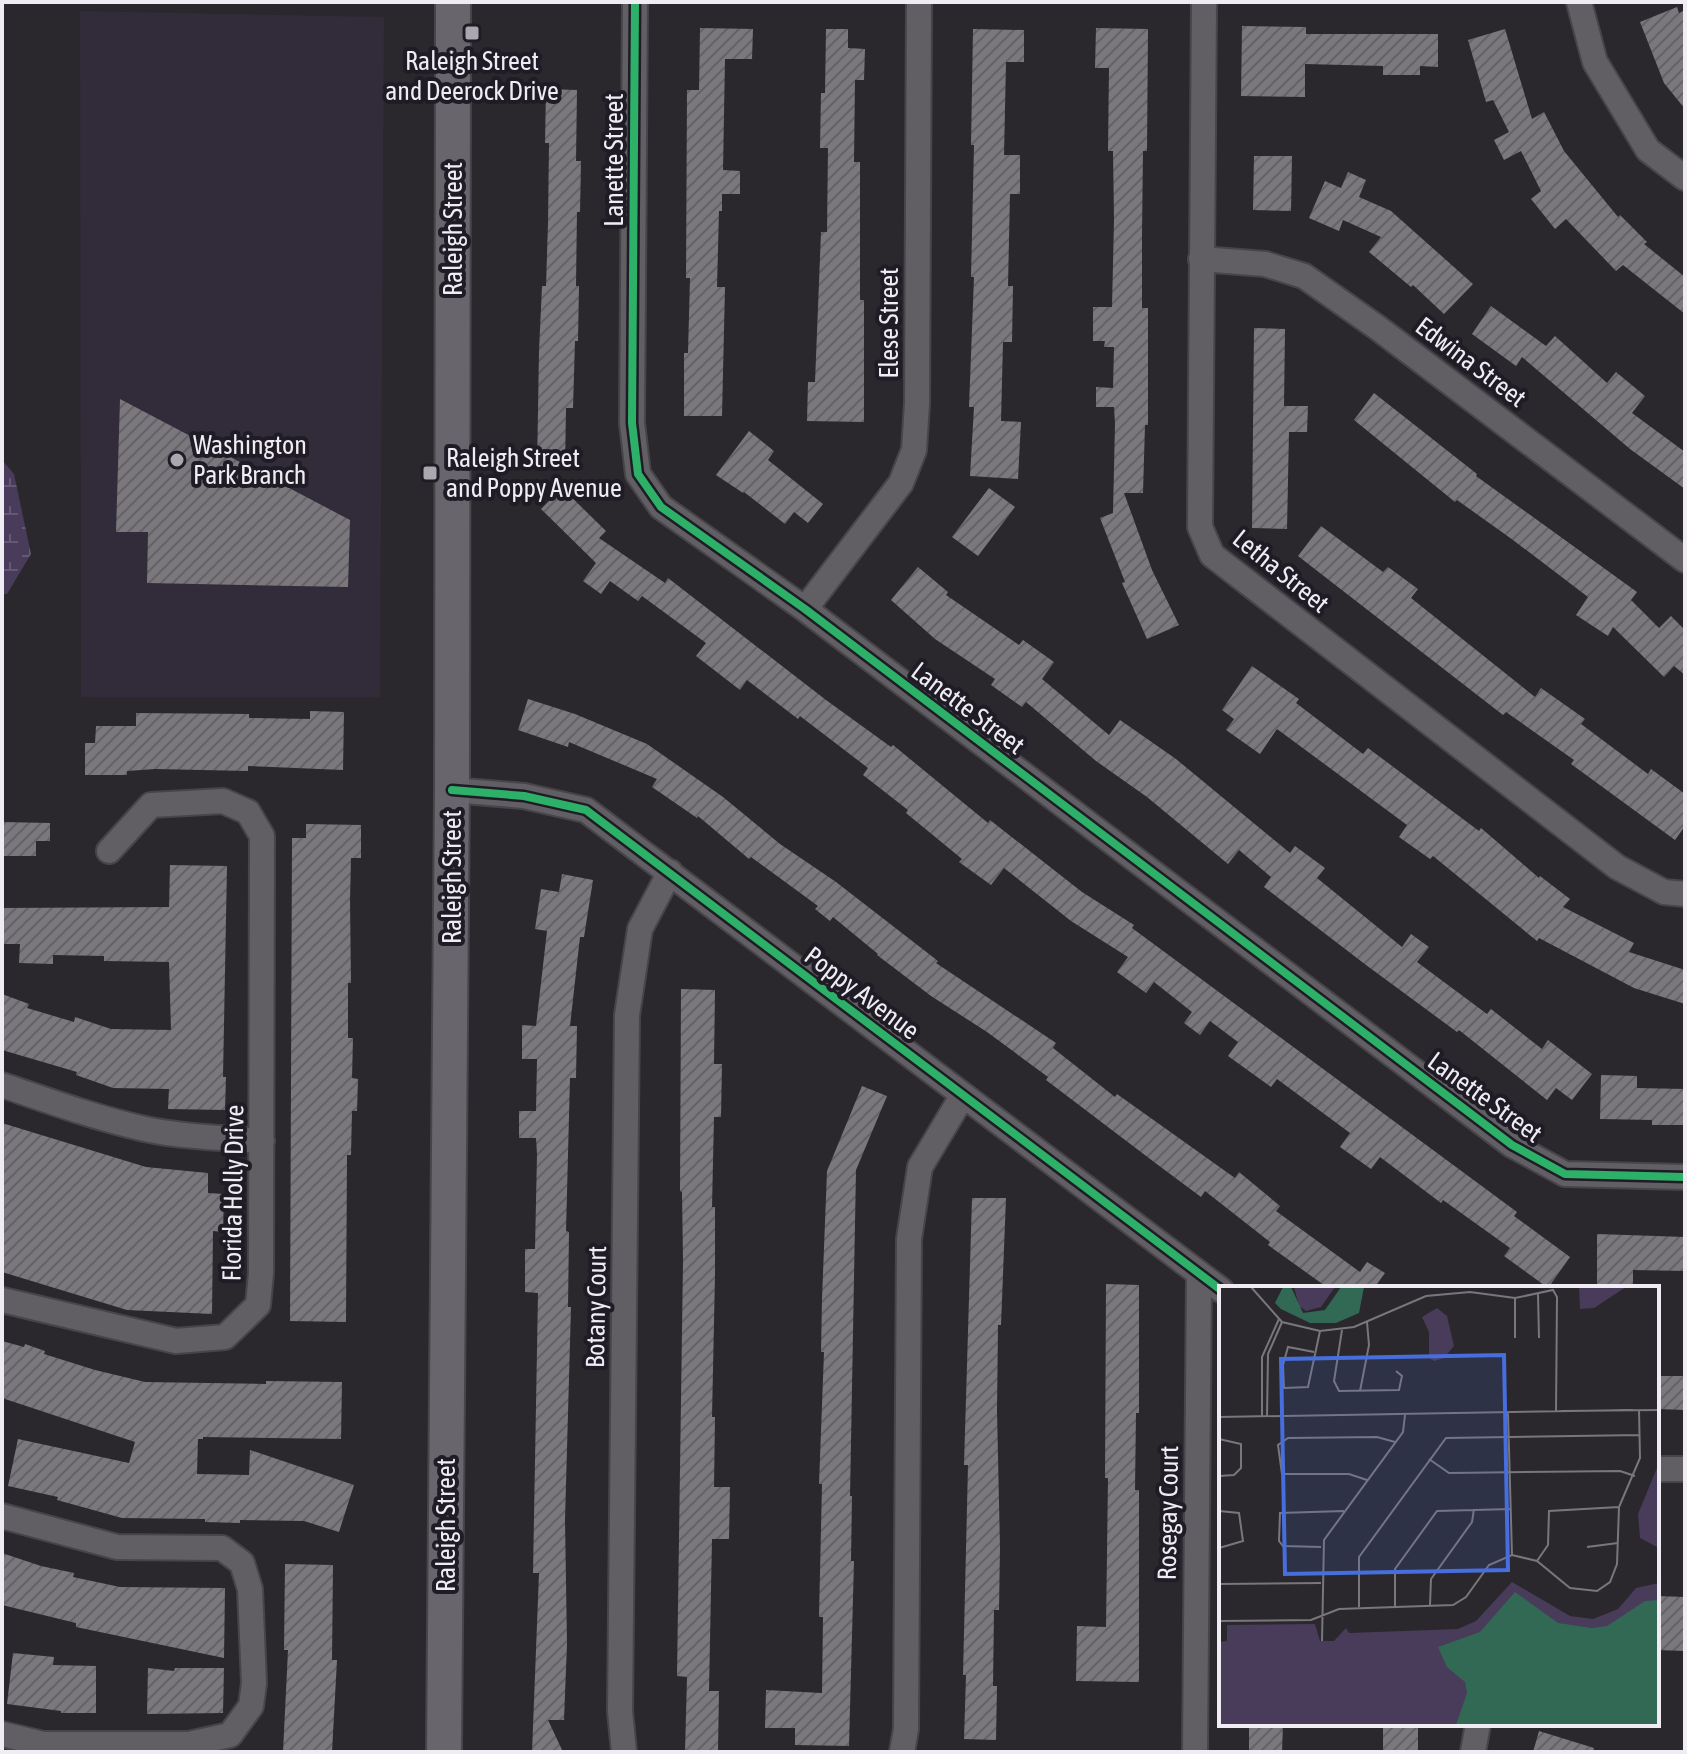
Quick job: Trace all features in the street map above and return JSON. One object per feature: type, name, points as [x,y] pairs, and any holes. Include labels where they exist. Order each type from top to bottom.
[{"type":"street","name":"Raleigh Street","points":[[444,1752],[452,790],[453,2]]},
{"type":"street","name":"Lanette Street","points":[[635,2],[632,423],[638,474],[661,507],[805,609],[1512,1145],[1565,1174],[1685,1177]]},
{"type":"street","name":"Elese Street","points":[[805,609],[901,483],[914,450],[917,403],[919,2]]},
{"type":"street","name":"Letha Street","points":[[1204,2],[1200,527],[1212,555],[1617,867],[1664,892],[1685,894]]},
{"type":"street","points":[[1579,2],[1595,62],[1648,150],[1685,178]]},
{"type":"street","name":"Edwina Street","points":[[1201,259],[1265,264],[1304,276],[1390,337],[1685,560]]},
{"type":"street","name":"Poppy Avenue","points":[[452,790],[524,796],[586,810],[1219,1289]]},
{"type":"street","name":"Florida Holly Drive","points":[[2,1300],[176,1341],[225,1337],[258,1305],[261,1273],[262,836],[248,812],[223,801],[151,805],[109,851]]},
{"type":"street","name":"Botany Court","points":[[624,1752],[620,1711],[627,1015],[640,929],[670,872]]},
{"type":"street","points":[[2,1085],[145,1129],[186,1136],[262,1141]]},
{"type":"street","points":[[902,1752],[906,1729],[909,1239],[920,1167],[963,1095]]},
{"type":"street","name":"Rosegay Court","points":[[1195,1752],[1199,1274]]},
{"type":"street","points":[[1659,1469],[1685,1469]]},
{"type":"street","points":[[2,1516],[117,1547],[222,1548],[242,1563],[250,1589],[254,1683],[251,1706],[230,1735],[189,1744],[43,1744],[2,1734]]},
{"type":"street","points":[[1473,1752],[1478,1726]]},
{"type":"shaded area","points":[[80,11],[384,17],[380,697],[81,697]]},
{"type":"green space","points":[[2,460],[14,474],[31,554],[7,594],[2,594]]},
{"type":"building","points":[[1677,7],[1679,13],[1685,10],[1685,109],[1664,83],[1640,22]]},
{"type":"building","points":[[1242,26],[1306,27],[1306,34],[1438,34],[1438,67],[1420,66],[1420,75],[1383,75],[1383,66],[1305,64],[1305,97],[1241,96]]},
{"type":"building","points":[[700,28],[753,29],[752,59],[725,59],[723,170],[740,171],[740,194],[722,194],[722,211],[719,211],[717,287],[725,287],[722,416],[684,416],[684,353],[688,353],[690,278],[686,278],[687,90],[699,90]]},
{"type":"building","points":[[1096,28],[1148,29],[1142,308],[1148,308],[1148,425],[1145,425],[1143,493],[1124,493],[1152,570],[1179,625],[1147,639],[1122,583],[1125,582],[1100,518],[1113,513],[1115,424],[1114,407],[1096,407],[1096,387],[1113,388],[1114,347],[1104,347],[1105,341],[1093,341],[1093,307],[1112,307],[1114,220],[1113,151],[1108,151],[1109,68],[1095,68]]},
{"type":"building","points":[[826,29],[848,29],[848,48],[865,49],[864,80],[855,80],[854,162],[860,162],[864,422],[807,421],[808,382],[815,382],[821,232],[827,232],[828,148],[820,148]]},
{"type":"building","points":[[973,29],[1024,30],[1024,62],[1006,62],[1004,155],[1020,155],[1020,194],[1010,194],[1008,286],[1013,286],[1012,342],[1003,342],[1001,421],[1021,422],[1018,479],[970,476],[974,407],[969,407],[974,277],[971,277]]},
{"type":"building","points":[[1505,29],[1532,119],[1544,112],[1564,151],[1618,217],[1620,215],[1647,242],[1644,244],[1685,277],[1685,314],[1623,265],[1616,271],[1566,219],[1555,229],[1531,199],[1541,191],[1521,151],[1504,160],[1494,140],[1509,132],[1493,100],[1486,102],[1468,40]]},
{"type":"building","points":[[546,89],[577,90],[576,161],[581,161],[580,212],[577,212],[578,341],[575,341],[573,408],[566,408],[565,469],[537,469],[539,351],[542,286],[546,286],[548,223]]},
{"type":"building","points":[[1254,156],[1292,156],[1291,211],[1253,210]]},
{"type":"building","points":[[1348,172],[1366,180],[1359,197],[1391,211],[1473,284],[1444,314],[1413,285],[1411,287],[1369,252],[1381,237],[1343,220],[1339,231],[1309,218],[1325,181],[1341,188]]},
{"type":"building","points":[[1491,306],[1546,346],[1555,336],[1607,383],[1616,372],[1645,396],[1632,413],[1685,452],[1685,489],[1630,449],[1522,357],[1516,366],[1472,334]]},
{"type":"building","points":[[1254,328],[1285,329],[1284,406],[1308,406],[1307,432],[1289,432],[1287,529],[1252,528]]},
{"type":"building","points":[[1374,393],[1476,476],[1637,592],[1631,600],[1659,628],[1671,616],[1685,630],[1685,675],[1674,666],[1664,677],[1613,627],[1608,636],[1576,615],[1588,597],[1457,500],[1455,502],[1354,420]]},
{"type":"building","name":"Washington Park Branch","points":[[120,399],[350,520],[348,587],[147,583],[148,532],[116,532]]},
{"type":"building","points":[[749,431],[774,451],[768,460],[823,504],[808,523],[794,512],[785,524],[716,475]]},
{"type":"building","points":[[562,488],[606,531],[599,538],[665,583],[668,578],[826,700],[891,747],[893,745],[988,823],[990,820],[1082,892],[1134,925],[1132,928],[1517,1212],[1514,1216],[1570,1257],[1549,1286],[1504,1256],[1510,1248],[1443,1200],[1441,1203],[1380,1157],[1371,1169],[1340,1147],[1350,1133],[1277,1079],[1271,1087],[1228,1056],[1238,1042],[1210,1021],[1200,1035],[1184,1023],[1192,1012],[1154,982],[1146,993],[1117,972],[1128,957],[1071,921],[1004,868],[991,885],[959,862],[962,859],[906,813],[908,810],[863,775],[868,768],[747,680],[740,690],[696,656],[706,643],[642,596],[638,601],[610,581],[601,594],[583,581],[596,563],[541,509]]},
{"type":"building","points":[[989,488],[1015,507],[978,556],[952,537]]},
{"type":"building","points":[[1321,526],[1383,572],[1388,567],[1418,589],[1411,598],[1535,697],[1541,688],[1585,719],[1581,724],[1648,774],[1651,769],[1685,794],[1685,826],[1675,840],[1571,764],[1574,760],[1506,712],[1503,715],[1298,556]]},
{"type":"building","points":[[918,567],[948,592],[946,595],[1019,645],[1023,640],[1054,662],[1042,679],[1109,735],[1120,720],[1176,759],[1290,853],[1295,846],[1325,868],[1317,878],[1402,947],[1411,934],[1429,947],[1417,962],[1487,1014],[1491,1009],[1542,1049],[1548,1040],[1592,1074],[1572,1100],[1556,1088],[1547,1100],[1459,1030],[1457,1032],[1264,887],[1271,877],[1239,850],[1228,864],[1026,702],[1022,707],[991,685],[995,679],[935,639],[891,600]]},
{"type":"building","points":[[1252,666],[1299,699],[1296,703],[1363,754],[1368,748],[1479,831],[1481,828],[1539,878],[1570,899],[1563,907],[1634,943],[1629,952],[1685,970],[1685,1004],[1634,988],[1539,938],[1537,941],[1433,856],[1430,859],[1399,837],[1407,825],[1277,729],[1260,754],[1226,730],[1234,719],[1222,710]]},
{"type":"building","points":[[528,699],[575,714],[647,744],[836,882],[938,961],[936,963],[1056,1043],[1053,1048],[1115,1097],[1117,1094],[1235,1178],[1239,1172],[1280,1206],[1276,1211],[1360,1272],[1367,1262],[1385,1273],[1377,1284],[1380,1286],[1325,1286],[1268,1245],[1270,1242],[1205,1191],[1201,1197],[1046,1080],[1048,1077],[931,996],[833,917],[830,921],[815,909],[818,906],[751,857],[749,859],[698,816],[652,787],[657,779],[569,742],[568,747],[518,730]]},
{"type":"building","points":[[310,711],[344,712],[343,770],[248,766],[248,771],[155,769],[127,771],[127,775],[85,775],[85,743],[95,743],[96,726],[136,726],[136,713],[249,714],[249,718],[310,719]]},
{"type":"building","points":[[2,822],[50,823],[50,841],[36,841],[36,856],[2,856]]},
{"type":"building","points":[[306,824],[361,825],[361,858],[351,858],[348,1038],[353,1038],[352,1078],[358,1079],[357,1111],[352,1111],[351,1155],[347,1155],[346,1322],[290,1321],[292,838],[306,838]]},
{"type":"building","points":[[170,865],[227,866],[225,1110],[168,1109],[169,1089],[113,1088],[76,1075],[77,1072],[2,1050],[2,994],[29,1004],[27,1008],[74,1022],[75,1017],[111,1029],[171,1030],[169,962],[104,961],[104,956],[53,955],[53,964],[19,963],[20,944],[2,944],[2,908],[169,907]]},
{"type":"building","points":[[562,874],[593,880],[584,937],[580,937],[570,1026],[577,1026],[576,1078],[570,1078],[566,1231],[569,1232],[568,1307],[571,1307],[565,1520],[567,1644],[564,1720],[548,1720],[563,1752],[532,1752],[539,1573],[533,1573],[538,1293],[525,1292],[525,1249],[535,1249],[537,1154],[536,1138],[519,1138],[519,1111],[536,1111],[537,1059],[522,1059],[522,1025],[536,1026],[547,931],[535,929],[541,889],[559,892]]},
{"type":"building","points":[[681,989],[715,990],[714,1064],[722,1064],[721,1117],[714,1117],[712,1417],[715,1417],[714,1487],[730,1487],[729,1539],[712,1539],[709,1691],[719,1691],[718,1752],[685,1752],[687,1677],[677,1676],[683,1261],[680,1191]]},
{"type":"building","points":[[1601,1075],[1637,1076],[1637,1088],[1685,1089],[1685,1125],[1652,1125],[1652,1120],[1600,1119]]},
{"type":"building","points":[[862,1086],[887,1096],[856,1170],[850,1496],[851,1561],[854,1561],[849,1746],[795,1745],[795,1728],[765,1728],[766,1690],[822,1693],[823,1617],[819,1617],[822,1484],[819,1484],[827,1171]]},
{"type":"building","points":[[2,1123],[146,1167],[208,1173],[208,1193],[224,1194],[223,1232],[213,1231],[212,1314],[127,1310],[2,1272]]},
{"type":"building","points":[[972,1198],[1006,1198],[1001,1325],[998,1325],[1000,1547],[999,1610],[994,1610],[993,1686],[997,1686],[996,1740],[964,1739],[968,1465],[964,1465]]},
{"type":"building","points":[[1597,1234],[1685,1237],[1685,1271],[1633,1270],[1633,1286],[1597,1286]]},
{"type":"building","points":[[1106,1284],[1139,1285],[1139,1413],[1136,1413],[1135,1490],[1139,1490],[1139,1682],[1076,1681],[1077,1626],[1106,1627]]},
{"type":"building","points":[[2,1341],[24,1347],[25,1344],[45,1351],[44,1354],[145,1382],[342,1382],[341,1439],[203,1437],[198,1439],[197,1474],[249,1475],[250,1450],[354,1485],[339,1532],[304,1521],[240,1520],[240,1523],[205,1522],[205,1519],[122,1518],[57,1500],[58,1497],[8,1486],[18,1439],[129,1463],[135,1442],[2,1398]]},
{"type":"building","points":[[1659,1376],[1685,1376],[1685,1410],[1659,1409]]},
{"type":"building","points":[[2,1553],[74,1573],[73,1577],[120,1587],[225,1588],[224,1658],[76,1627],[76,1623],[2,1605]]},
{"type":"building","points":[[285,1564],[333,1565],[332,1660],[337,1660],[332,1752],[283,1752],[288,1650],[284,1650]]},
{"type":"building","points":[[1659,1596],[1685,1597],[1685,1651],[1659,1650]]},
{"type":"building","points":[[13,1653],[54,1657],[53,1665],[96,1666],[96,1713],[61,1713],[7,1704]]},
{"type":"building","points":[[148,1668],[174,1671],[175,1668],[224,1668],[223,1713],[147,1714]]},
{"type":"building","points":[[1249,1726],[1283,1726],[1282,1752],[1249,1752]]},
{"type":"building","points":[[1383,1726],[1418,1726],[1418,1752],[1383,1751]]},
{"type":"building","points":[[1539,1731],[1594,1748],[1593,1752],[1533,1752]]},
{"type":"cycle path","points":[[635,2],[632,423],[638,474],[661,507],[805,609],[1512,1145],[1565,1174],[1685,1177]]},
{"type":"cycle path","points":[[452,790],[524,796],[586,810],[1219,1288]]},
{"type":"place","name":"Raleigh Street and Deerock Drive","points":[[472,33]]},
{"type":"place","name":"Washington Park Branch","points":[[177,460]]},
{"type":"place","name":"Raleigh Street and Poppy Avenue","points":[[430,473]]}]
